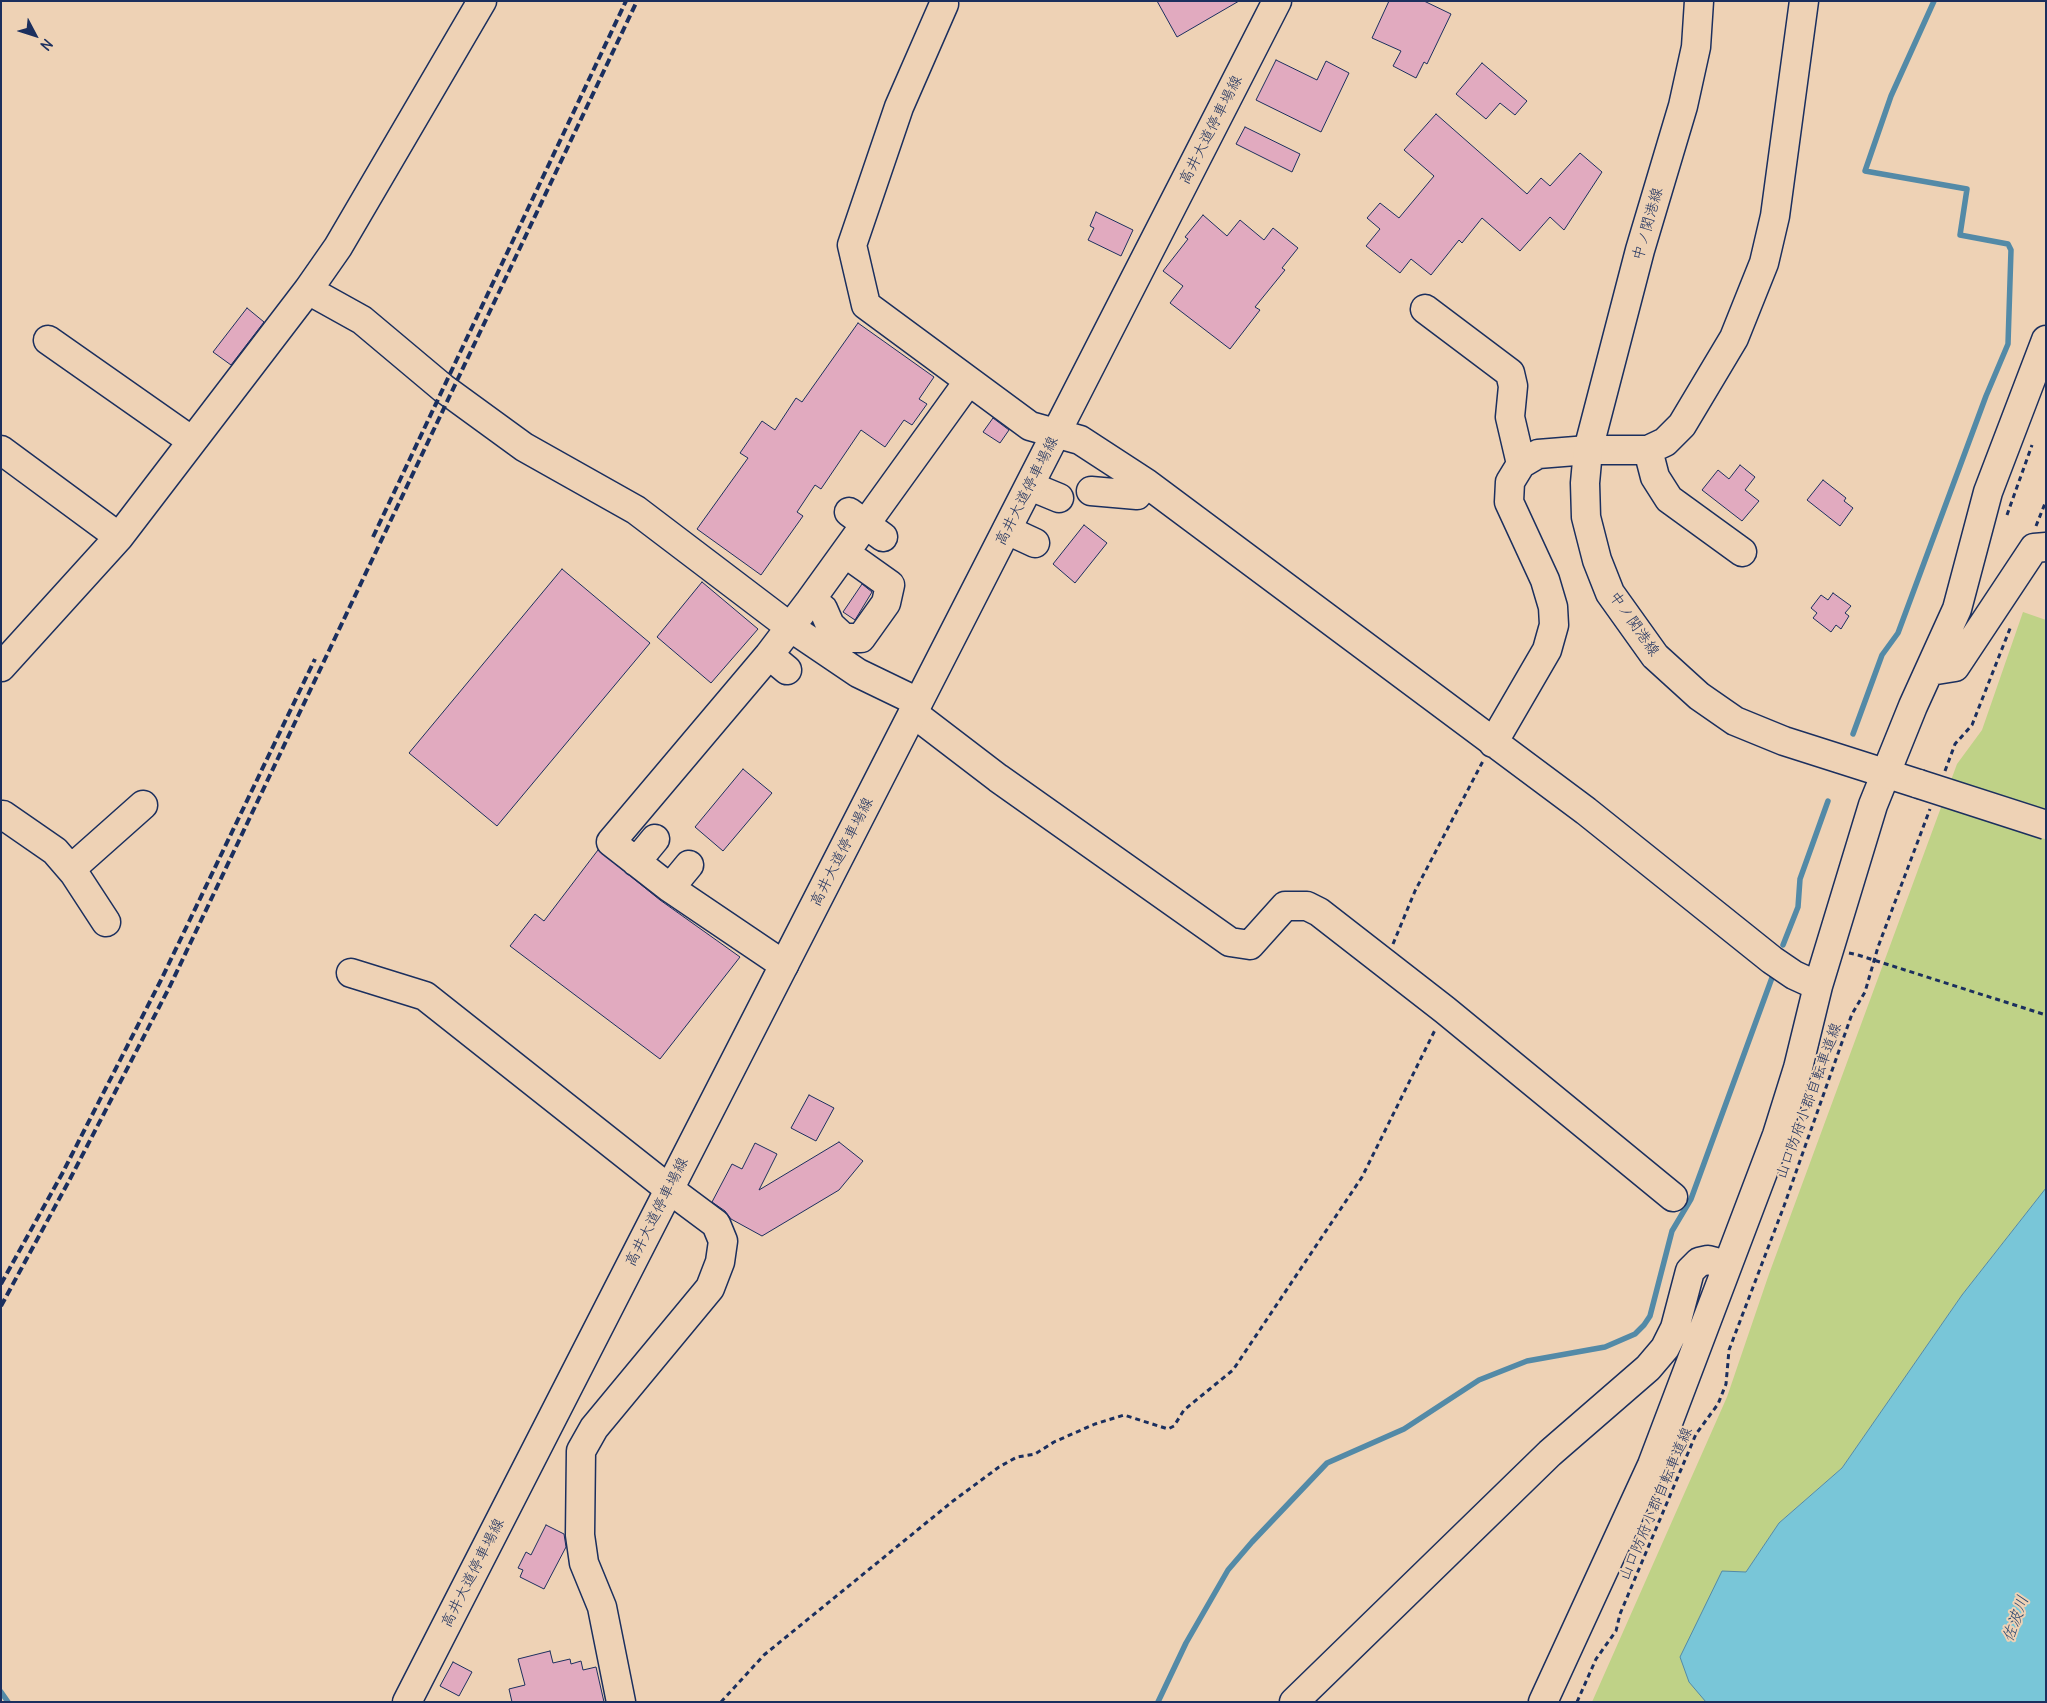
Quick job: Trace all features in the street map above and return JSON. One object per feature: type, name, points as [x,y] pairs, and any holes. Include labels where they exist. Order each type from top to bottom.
[{"type":"street","points":[[1,667],[119,537],[308,290],[338,247],[482,1]]},
{"type":"street","name":"高井大道停車場線","points":[[407,1702],[1277,1]]},
{"type":"street","name":"中ノ関港線","points":[[1699,1],[1696,47],[1683,106],[1640,250],[1588,450],[1584,483],[1586,517],[1597,560],[1610,593],[1655,656],[1699,696],[1735,721],[1784,741],[1885,775],[1927,792],[2046,825]]},
{"type":"street","points":[[1493,742],[1548,650],[1554,625],[1554,607],[1545,580],[1509,502],[1510,482],[1521,464],[1538,454],[1588,450],[1648,450],[1665,442],[1682,425],[1734,338],[1764,263],[1775,216],[1804,1]]},
{"type":"street","points":[[944,4],[899,107],[852,245],[866,305],[1030,426],[1057,432],[1080,440],[1146,483],[1586,811],[1772,960],[1794,975],[1818,986]]},
{"type":"street","points":[[308,290],[362,320],[443,388],[524,447],[636,510],[790,627],[858,673],[915,707],[998,778],[1230,942],[1250,945],[1285,906],[1307,906],[1319,912],[1445,1010],[1673,1197]]},
{"type":"street","points":[[1425,308],[1510,374],[1513,386],[1510,417],[1521,464]]},
{"type":"street","points":[[48,340],[192,442]]},
{"type":"street","points":[[1543,1702],[1586,1613],[1652,1465],[1780,1127],[1798,1068],[1818,986],[1873,805],[1913,706],[1938,669],[1957,609],[1988,492],[2046,340]]},
{"type":"street","points":[[784,965],[670,888],[611,842],[778,663],[790,627],[866,525],[937,444],[968,382]]},
{"type":"street","points":[[1,450],[119,537]]},
{"type":"street","points":[[1648,450],[1655,477],[1669,499],[1742,552]]},
{"type":"street","points":[[1091,491],[1137,496],[1146,483]]},
{"type":"street","points":[[1030,486],[1059,498]]},
{"type":"street","points":[[1007,530],[1035,543]]},
{"type":"street","points":[[1938,669],[1954,667],[2037,552]]},
{"type":"street","points":[[810,601],[823,610],[830,625],[844,638],[861,638],[886,603],[890,585],[845,553]]},
{"type":"street","points":[[71,869],[143,805]]},
{"type":"street","points":[[1,817],[3,815],[55,851],[71,869],[106,922]]},
{"type":"street","points":[[636,862],[655,839]]},
{"type":"street","points":[[670,888],[689,865]]},
{"type":"street","points":[[351,973],[425,996],[716,1224],[723,1241],[720,1262],[710,1288],[594,1428],[581,1451],[580,1535],[584,1563],[602,1607],[621,1702]]},
{"type":"street","points":[[1294,1702],[1550,1453],[1648,1368],[1665,1348],[1675,1328],[1690,1271],[1699,1262],[1708,1260],[1727,1265]]},
{"type":"path","points":[[2037,552],[2032,538],[2046,501]]},
{"type":"path","points":[[1944,772],[1955,744],[1972,725],[2014,618]]},
{"type":"path","points":[[1385,963],[1415,891],[1493,742]]},
{"type":"path","name":"山口防府小郡自転車道線","points":[[1577,1702],[1596,1659],[1616,1631],[1620,1614],[1696,1434],[1718,1404],[1726,1384],[1729,1350],[1784,1206],[1852,1014],[1865,992],[1927,792]]},
{"type":"path","points":[[1858,955],[2046,1015]]},
{"type":"path","points":[[721,1702],[764,1655],[953,1501],[999,1467],[1017,1457],[1035,1454],[1054,1442],[1124,1414],[1168,1429],[1174,1426],[1184,1410],[1233,1370],[1362,1177],[1445,1010]]},
{"type":"green space","points":[[2023,612],[2046,620],[2046,1188],[1962,1295],[1842,1468],[1779,1523],[1746,1572],[1706,1702],[1592,1702],[1727,1397],[1769,1274],[1957,764],[1982,730]]},
{"type":"water","name":"佐波川","points":[[2046,1188],[2046,1702],[1706,1702],[1689,1682],[1680,1657],[1722,1571],[1746,1572],[1779,1523],[1842,1468],[1962,1295]]},
{"type":"building","points":[[1157,1],[1239,1],[1177,37]]},
{"type":"building","points":[[1389,1],[1424,1],[1451,14],[1427,64],[1424,62],[1416,78],[1393,66],[1401,51],[1372,38]]},
{"type":"building","points":[[1276,60],[1317,80],[1326,61],[1349,73],[1321,132],[1256,100]]},
{"type":"building","points":[[1482,63],[1527,101],[1515,115],[1500,103],[1486,119],[1456,94]]},
{"type":"building","points":[[1436,114],[1527,194],[1541,178],[1550,186],[1580,153],[1602,172],[1564,230],[1550,217],[1520,251],[1482,218],[1462,243],[1459,240],[1431,275],[1411,259],[1400,273],[1366,246],[1380,229],[1367,218],[1380,203],[1399,218],[1434,176],[1404,150]]},
{"type":"building","points":[[1245,127],[1300,154],[1292,172],[1236,144]]},
{"type":"building","points":[[1096,212],[1133,230],[1121,256],[1088,240],[1094,228],[1090,226]]},
{"type":"building","points":[[1203,215],[1227,236],[1240,220],[1264,240],[1273,228],[1298,248],[1282,268],[1285,270],[1255,307],[1260,310],[1230,349],[1170,303],[1183,286],[1163,271],[1188,239],[1185,237]]},
{"type":"building","points":[[247,308],[264,322],[231,365],[213,352]]},
{"type":"building","points":[[858,323],[934,377],[919,399],[927,404],[912,425],[904,420],[885,447],[861,430],[821,489],[815,485],[797,512],[803,516],[761,575],[697,529],[748,458],[740,453],[762,421],[775,430],[796,398],[802,402]]},
{"type":"building","points":[[993,418],[1009,430],[1000,443],[983,432]]},
{"type":"building","points":[[1740,465],[1755,477],[1745,490],[1759,501],[1742,521],[1702,490],[1718,470],[1729,479]]},
{"type":"building","points":[[1823,480],[1846,498],[1844,501],[1853,508],[1840,526],[1807,500]]},
{"type":"building","points":[[1084,525],[1107,543],[1075,583],[1053,564]]},
{"type":"building","points":[[562,569],[650,643],[497,826],[409,753]]},
{"type":"building","points":[[702,582],[758,629],[711,683],[657,637]]},
{"type":"building","points":[[862,584],[872,592],[855,620],[843,612]]},
{"type":"building","points":[[1833,593],[1851,606],[1845,613],[1849,616],[1841,629],[1836,625],[1831,632],[1813,618],[1817,613],[1811,608],[1821,595],[1828,600]]},
{"type":"building","points":[[743,769],[772,793],[723,851],[695,827]]},
{"type":"building","points":[[598,850],[660,900],[740,957],[660,1059],[510,946],[535,914],[544,921]]},
{"type":"building","points":[[809,1095],[834,1108],[816,1141],[791,1128]]},
{"type":"building","points":[[839,1142],[863,1161],[839,1190],[762,1236],[731,1219],[725,1211],[712,1202],[732,1164],[742,1169],[755,1143],[777,1154],[759,1190]]},
{"type":"building","points":[[546,1525],[564,1534],[566,1547],[544,1589],[520,1577],[523,1570],[518,1568],[526,1552],[531,1555]]},
{"type":"building","points":[[550,1651],[553,1663],[570,1659],[571,1664],[581,1661],[583,1670],[596,1667],[604,1702],[512,1702],[509,1689],[525,1685],[518,1659]]},
{"type":"building","points":[[453,1662],[472,1672],[459,1696],[440,1686]]},
{"type":"waterway","points":[[1853,734],[1882,655],[1898,633],[1986,396],[2008,344],[2011,250],[2008,244],[1960,235],[1967,189],[1865,171],[1891,96],[1934,1]]},
{"type":"waterway","points":[[1783,945],[1798,907],[1800,879],[1828,801]]},
{"type":"waterway","points":[[1158,1702],[1186,1643],[1228,1570],[1327,1463],[1404,1429],[1479,1380],[1527,1361],[1605,1347],[1635,1334],[1644,1325],[1650,1316],[1672,1231],[1691,1199],[1773,975]]},
{"type":"waterway","points":[[1,1692],[8,1702]]},
{"type":"railway","points":[[373,537],[626,1]]},
{"type":"railway","points":[[1,1306],[70,1179],[170,986],[637,1]]},
{"type":"railway","points":[[1,1284],[62,1174],[161,980],[315,659]]}]
